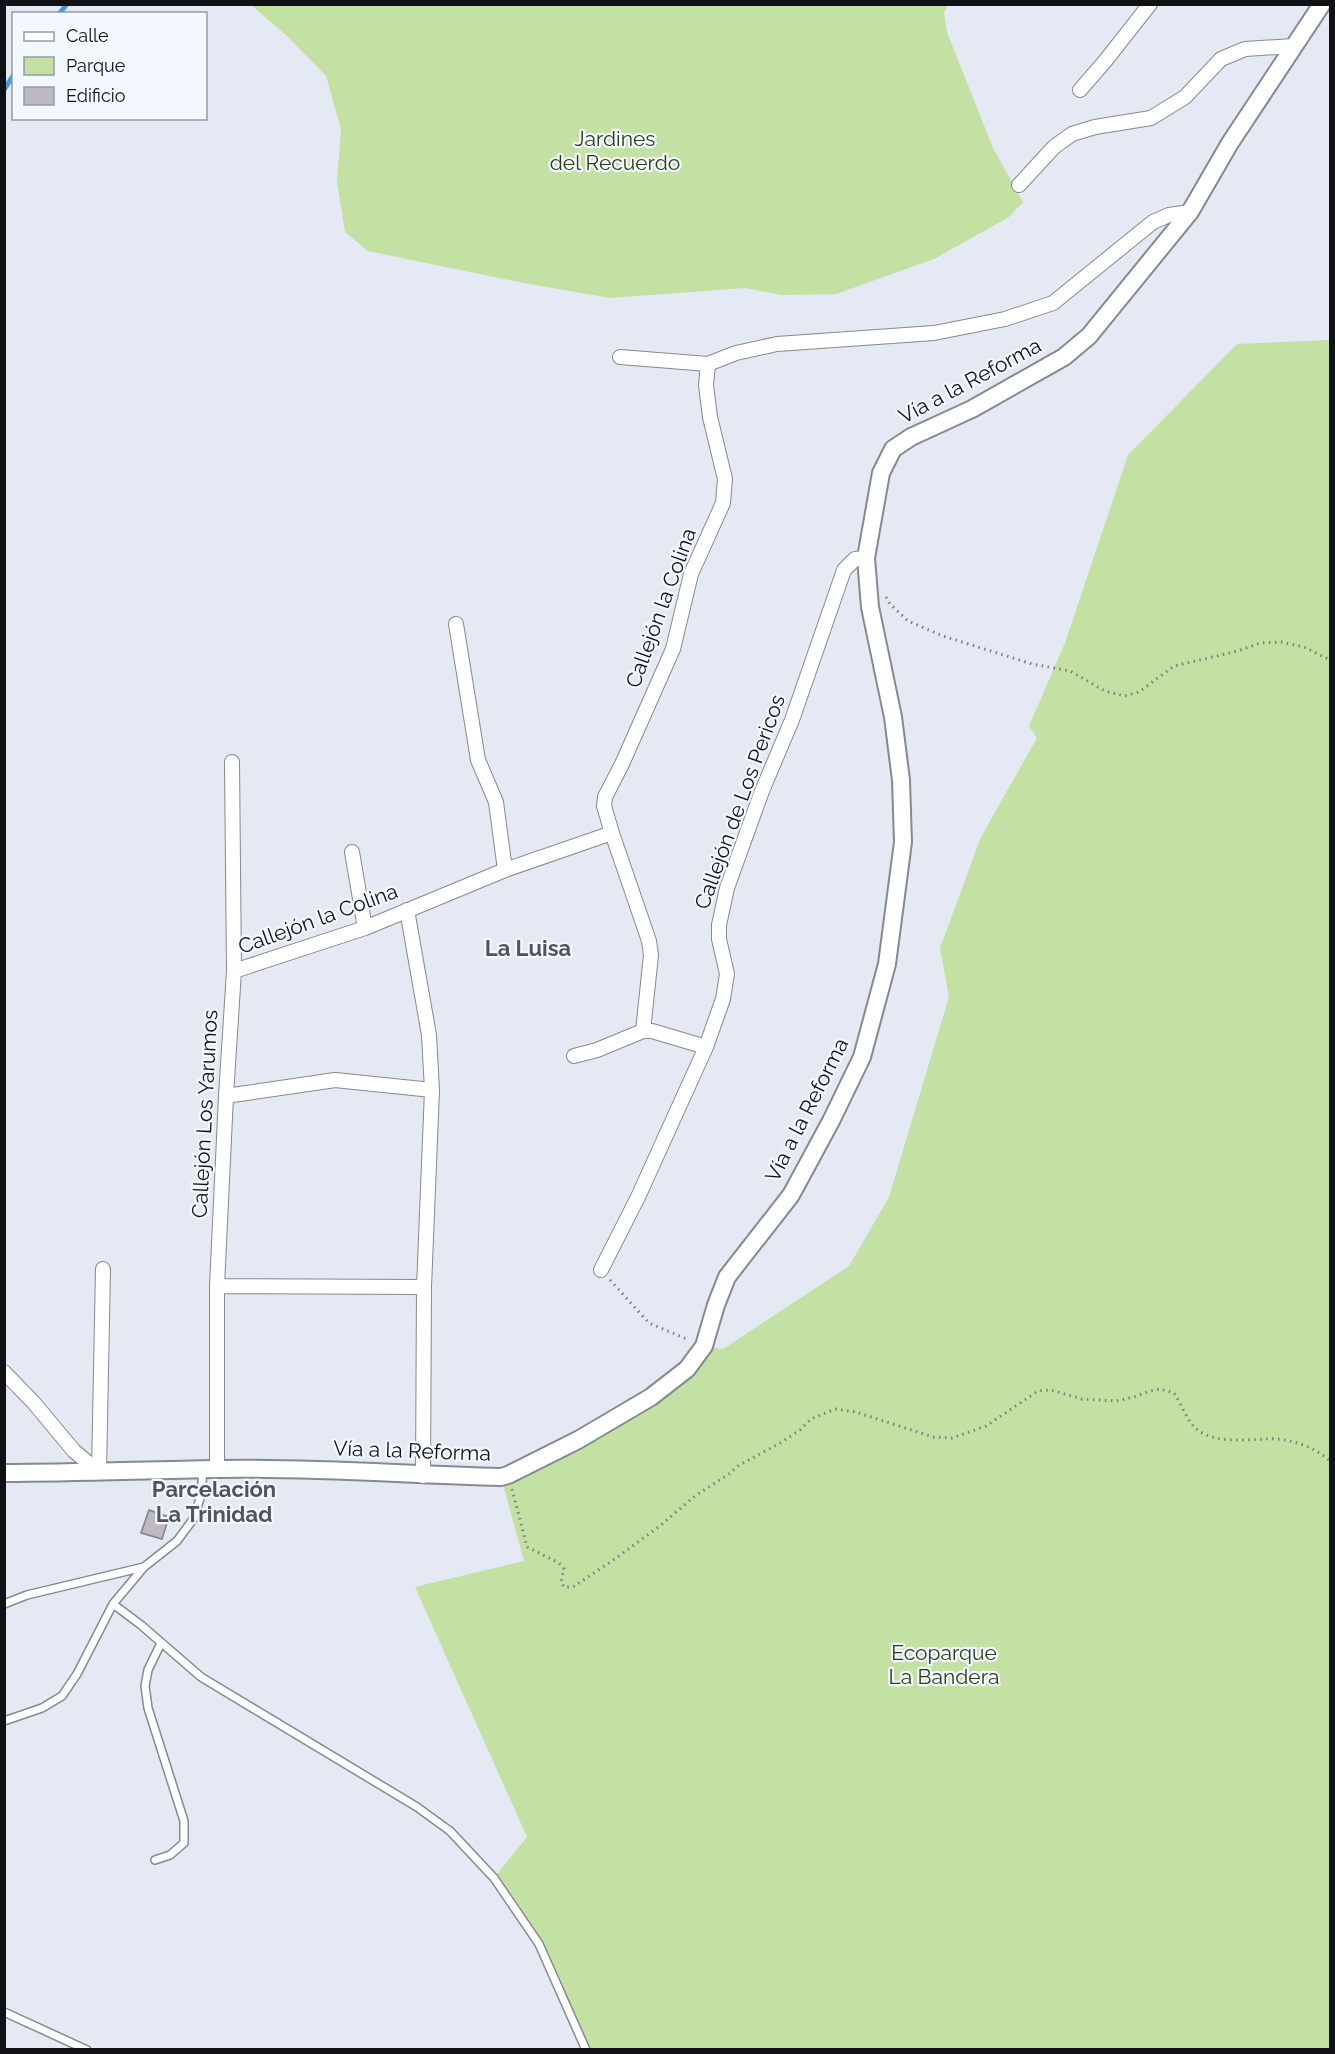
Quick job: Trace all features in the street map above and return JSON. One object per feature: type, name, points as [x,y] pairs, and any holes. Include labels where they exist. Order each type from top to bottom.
[{"type":"street","points":[[1080,90],[1150,4]]},
{"type":"street","name":"Vía a la Reforma","points":[[4,1473],[99,1473],[210,1469],[312,1470],[423,1476],[508,1475],[578,1440],[651,1397],[687,1369],[704,1346],[727,1277],[790,1196],[831,1121],[862,1057],[887,964],[903,842],[901,780],[893,717],[870,607],[866,558],[881,473],[893,449],[911,437],[972,409],[1064,357],[1089,336],[1190,212],[1230,143],[1323,4]]},
{"type":"street","points":[[1019,185],[1054,147],[1072,134],[1151,118],[1185,97],[1221,59],[1245,49],[1294,46]]},
{"type":"street","points":[[620,357],[708,364],[736,353],[777,344],[934,333],[1005,319],[1053,303],[1153,222],[1169,215],[1190,212]]},
{"type":"street","name":"Callejón la Colina","points":[[234,971],[365,928],[505,870],[612,833],[604,806],[605,797],[673,650],[691,574],[723,503],[725,479],[710,417],[706,385],[708,364]]},
{"type":"street","name":"Callejón de Los Pericos","points":[[601,1270],[638,1197],[706,1047],[723,999],[727,974],[718,926],[727,888],[762,792],[792,720],[844,570],[855,559],[866,558]]},
{"type":"street","points":[[456,624],[478,760],[496,802],[505,870]]},
{"type":"street","name":"Callejón Los Yarumos","points":[[210,1469],[226,1096],[234,971],[232,762]]},
{"type":"street","points":[[612,833],[649,941],[651,955],[644,1030]]},
{"type":"street","points":[[352,852],[365,928]]},
{"type":"street","points":[[407,910],[429,1035],[432,1090],[424,1287],[423,1476]]},
{"type":"street","points":[[574,1056],[597,1050],[644,1030],[706,1047]]},
{"type":"street","points":[[226,1096],[335,1080],[432,1090]]},
{"type":"street","points":[[99,1473],[103,1269]]},
{"type":"street","points":[[217,1286],[424,1287]]},
{"type":"street","points":[[4,1372],[34,1403],[74,1451],[99,1473]]},
{"type":"lane","points":[[4,1721],[42,1708],[62,1696],[77,1674],[113,1604],[144,1567],[177,1541],[194,1518],[210,1469]]},
{"type":"lane","points":[[4,1604],[27,1595],[144,1567]]},
{"type":"lane","points":[[113,1604],[201,1677],[417,1807],[450,1831],[494,1878],[539,1944],[586,2049]]},
{"type":"lane","points":[[155,1860],[170,1855],[184,1843],[184,1821],[148,1708],[145,1686],[148,1670],[161,1643]]},
{"type":"lane","points":[[4,2012],[87,2049]]},
{"type":"path","points":[[885,595],[890,604],[908,621],[944,636],[1032,664],[1070,671],[1104,691],[1124,696],[1139,692],[1174,666],[1238,651],[1260,643],[1281,642],[1304,647],[1330,660]]},
{"type":"path","points":[[601,1270],[649,1323],[704,1346]]},
{"type":"path","points":[[508,1475],[527,1547],[559,1563],[564,1569],[561,1582],[564,1587],[573,1587],[615,1559],[738,1466],[780,1443],[800,1430],[811,1419],[835,1408],[856,1412],[933,1437],[952,1437],[969,1434],[986,1426],[1038,1391],[1051,1390],[1082,1399],[1116,1401],[1160,1389],[1174,1393],[1189,1422],[1210,1437],[1254,1440],[1268,1438],[1288,1441],[1325,1455],[1330,1461]]},
{"type":"green space","name":"Jardines del Recuerdo","points":[[251,5],[948,5],[944,13],[947,32],[993,148],[1023,202],[1009,217],[934,259],[836,294],[781,295],[745,288],[610,298],[368,251],[345,232],[337,182],[341,129],[326,76],[287,36]]},
{"type":"green space","name":"Ecoparque La Bandera","points":[[1330,340],[1330,2049],[586,2049],[539,1944],[494,1878],[527,1837],[415,1587],[524,1561],[501,1477],[651,1397],[704,1346],[723,1349],[849,1266],[889,1197],[949,997],[940,948],[981,837],[1037,738],[1029,726],[1065,643],[1128,455],[1237,344]]},
{"type":"building","points":[[149,1510],[169,1517],[162,1539],[141,1533]]},
{"type":"waterway","points":[[61,12],[67,4]]},
{"type":"waterway","points":[[4,90],[12,77]]},
{"type":"district","name":"La Luisa","points":[[528,948]]},
{"type":"district","name":"Parcelación La Trinidad","points":[[214,1502]]}]
